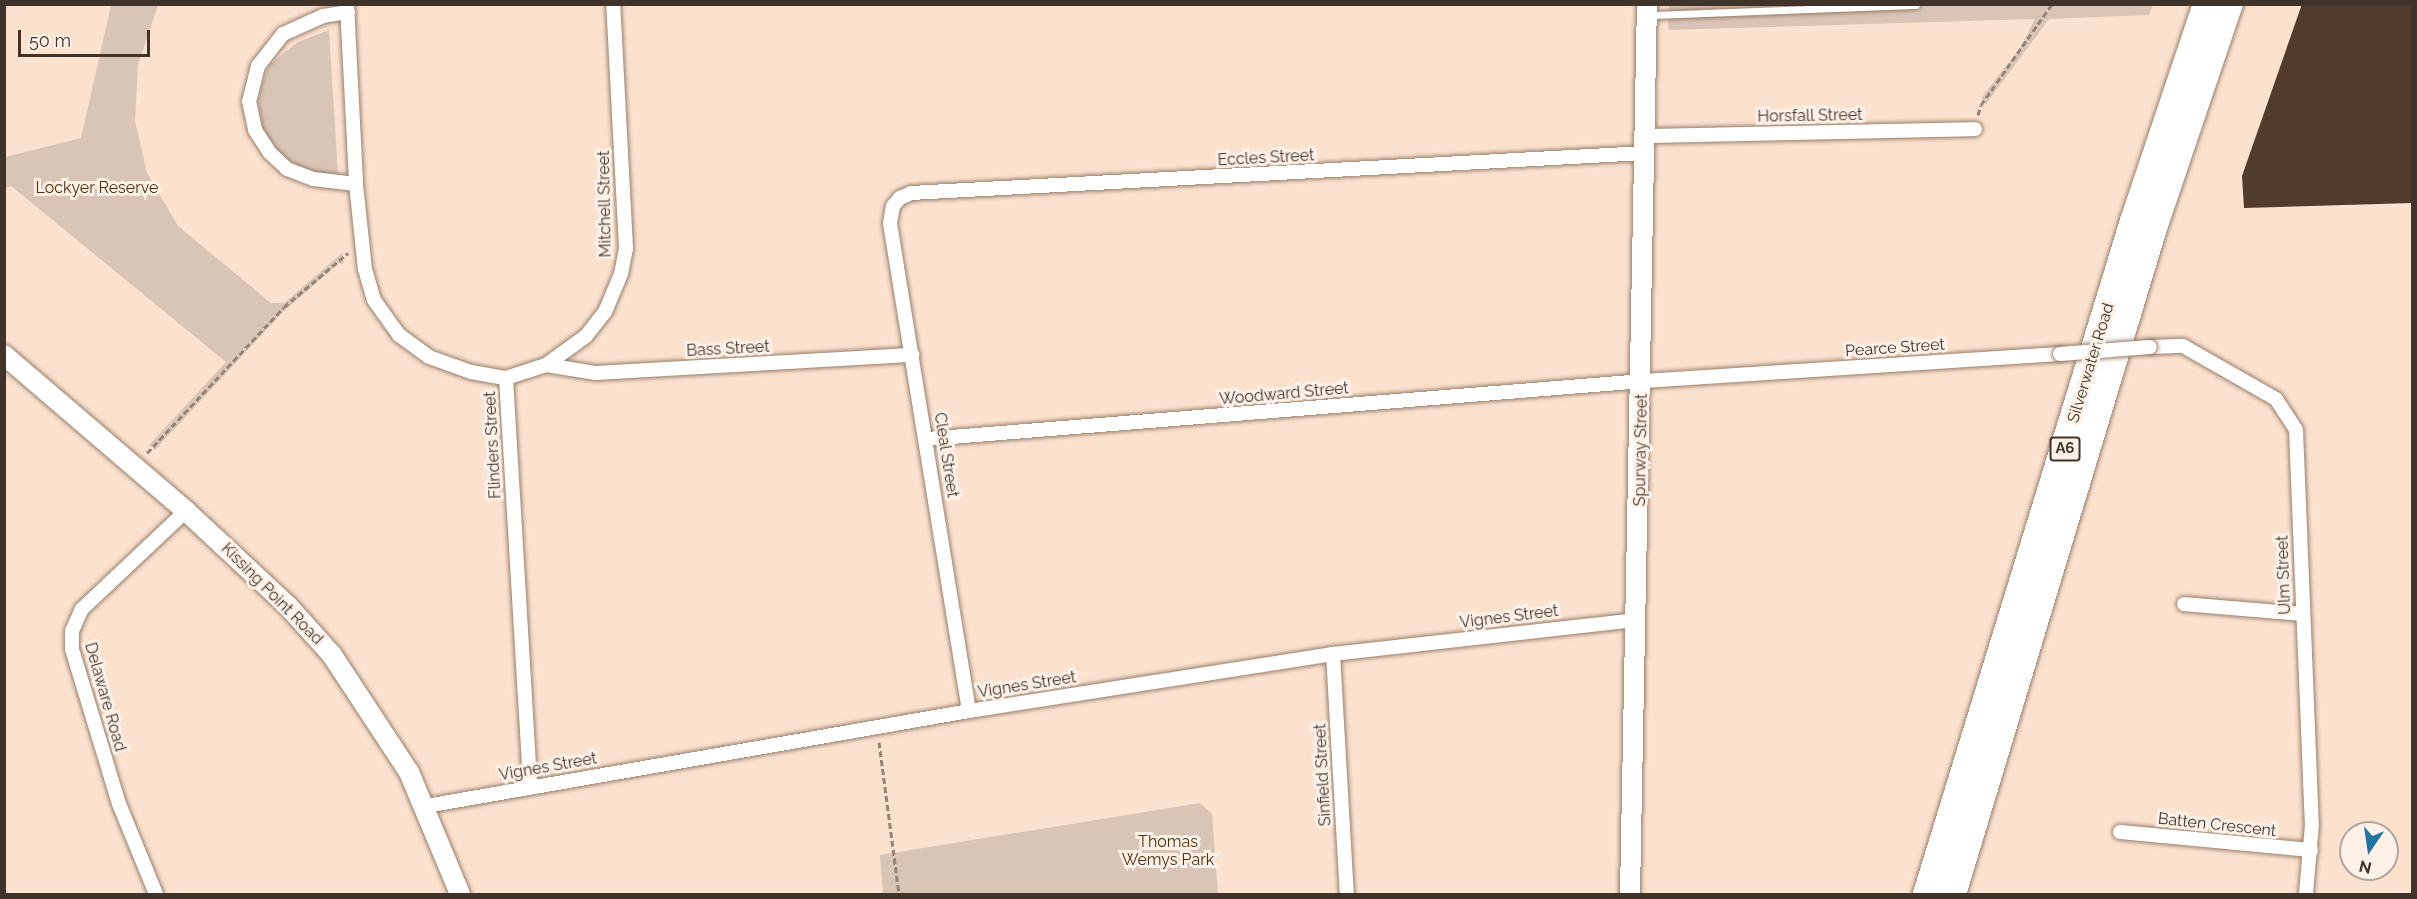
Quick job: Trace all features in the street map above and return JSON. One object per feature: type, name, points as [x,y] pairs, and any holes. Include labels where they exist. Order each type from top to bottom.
[{"type":"highway","name":"Silverwater Road","points":[[1926,894],[2133,220],[2206,4]]},
{"type":"highway","name":"Silverwater Road","points":[[1953,894],[2154,228],[2230,4]]},
{"type":"street","name":"Mitchell Street","points":[[506,378],[546,365],[586,336],[605,312],[621,274],[626,248],[613,4]]},
{"type":"street","points":[[348,8],[323,16],[283,34],[258,66],[249,101],[255,130],[270,153],[287,169],[313,179],[356,184]]},
{"type":"street","name":"Flinders Street","points":[[348,8],[356,184],[365,268],[384,319],[429,357],[471,372],[506,378],[530,787]]},
{"type":"street","name":"Spurway Street","points":[[1630,894],[1642,381],[1647,10]]},
{"type":"street","name":"Horsfall Street","points":[[1645,144],[1975,129]]},
{"type":"street","name":"Eccles Street","points":[[893,206],[911,193],[1645,144]]},
{"type":"street","name":"Cleal Street","points":[[893,206],[890,223],[927,439],[969,711]]},
{"type":"street","name":"Ulm Street","points":[[2150,348],[2183,346],[2276,399],[2296,430],[2311,850],[2306,894]]},
{"type":"street","name":"Pearce Street","points":[[1642,381],[2150,348]]},
{"type":"street","name":"Kissing Point Road","points":[[4,355],[186,511],[288,606],[332,654],[384,731],[426,806],[460,894]]},
{"type":"street","name":"Bass Street","points":[[546,365],[596,373],[912,355]]},
{"type":"street","name":"Woodward Street","points":[[927,439],[1642,381]]},
{"type":"street","name":"Delaware Road","points":[[156,894],[119,804],[72,649],[72,631],[82,609],[186,511]]},
{"type":"street","points":[[2184,604],[2302,614]]},
{"type":"street","name":"Vignes Street","points":[[426,806],[969,711],[1333,654],[1637,620]]},
{"type":"street","name":"Sinfield Street","points":[[1333,654],[1347,894]]},
{"type":"street","name":"Batten Crescent","points":[[2120,831],[2311,850]]},
{"type":"lane","points":[[1647,10],[1916,5]]},
{"type":"path","points":[[2034,4],[2042,4]]},
{"type":"path","points":[[1975,129],[1981,105],[2052,4]]},
{"type":"path","points":[[152,447],[284,308],[344,255]]},
{"type":"path","points":[[877,727],[898,894]]},
{"type":"green space","name":"Lockyer Reserve","points":[[111,5],[158,5],[138,65],[135,121],[147,173],[178,226],[271,303],[284,303],[342,253],[344,264],[339,263],[282,313],[155,450],[149,445],[226,362],[11,186],[5,188],[5,157],[81,138]]},
{"type":"green space","points":[[1669,5],[2153,5],[2149,15],[2049,19],[1986,104],[1981,98],[2020,48],[2035,19],[1668,30]]},
{"type":"green space","points":[[329,30],[338,174],[313,173],[286,160],[263,134],[258,98],[269,65],[298,42]]},
{"type":"green space","name":"Thomas Wemys Park","points":[[1200,803],[1212,814],[1218,894],[883,894],[880,855]]},
{"type":"building","points":[[2302,4],[2412,4],[2412,203],[2244,208],[2242,176]]}]
